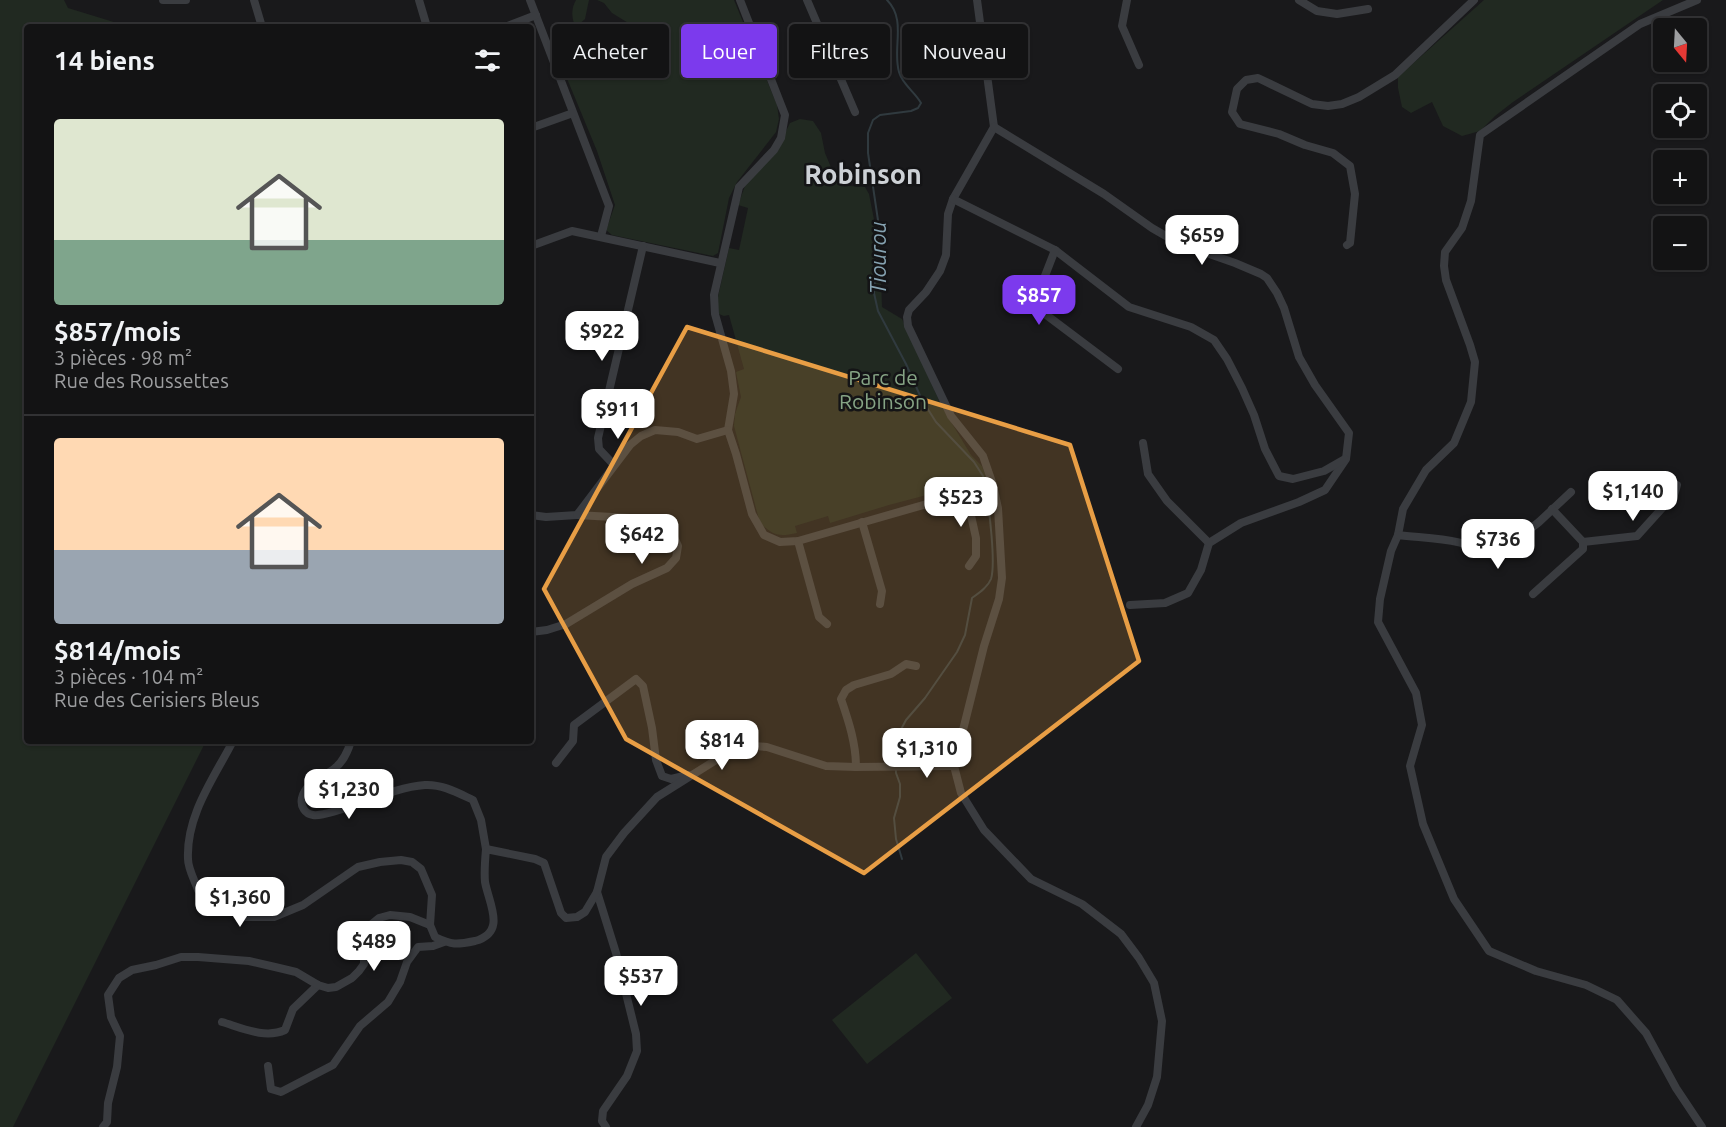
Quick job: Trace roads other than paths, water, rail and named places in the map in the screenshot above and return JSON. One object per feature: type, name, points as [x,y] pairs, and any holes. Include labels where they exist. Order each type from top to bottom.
[{"type":"street","points":[[164,0],[186,0]]},
{"type":"street","points":[[254,0],[261,24]]},
{"type":"street","points":[[419,0],[426,24]]},
{"type":"street","points":[[530,0],[609,206],[601,236]]},
{"type":"street","points":[[740,0],[785,115],[782,138],[774,150],[739,187],[714,295],[716,314],[731,371],[734,394],[728,430],[752,514],[764,535],[780,542],[798,541],[988,487]]},
{"type":"street","points":[[807,0],[855,112]]},
{"type":"street","points":[[977,0],[994,128],[953,199],[948,214],[946,255],[940,271],[927,292],[909,310],[907,317],[908,326],[951,416],[983,456],[988,487],[998,508],[1002,573],[999,599],[984,646],[954,766],[961,793],[984,830],[1031,879],[1082,904],[1121,934],[1140,958],[1154,983],[1162,1022],[1157,1077],[1148,1105],[1136,1127]]},
{"type":"street","points":[[1127,0],[1122,26],[1139,65]]},
{"type":"street","points":[[1299,0],[1317,11],[1337,14],[1368,9]]},
{"type":"street","points":[[1347,245],[1350,243],[1355,194],[1350,166],[1333,153],[1279,134],[1240,124],[1232,112],[1237,89],[1246,80],[1258,78],[1312,104],[1328,106],[1342,104],[1372,90],[1395,75],[1474,0]]},
{"type":"street","points":[[1697,0],[1640,24],[1480,135],[1471,201],[1462,228],[1445,252],[1444,266],[1446,280],[1475,362],[1471,402],[1454,443],[1426,471],[1403,509],[1380,599],[1378,622],[1416,693],[1422,725],[1410,766],[1423,824],[1454,899],[1489,951],[1536,971],[1586,985],[1617,1000],[1646,1033],[1676,1088],[1702,1127]]},
{"type":"street","points":[[513,24],[536,15]]},
{"type":"street","points":[[534,127],[573,113]]},
{"type":"street","points":[[994,128],[1104,194],[1152,228],[1178,243],[1235,263],[1267,278],[1284,308],[1299,357],[1315,385],[1349,433],[1346,459],[1325,490],[1241,523],[1209,543],[1201,570],[1188,593],[1165,603],[1130,605]]},
{"type":"street","points":[[953,199],[1055,250],[1129,307],[1191,327],[1214,340],[1242,388],[1265,449],[1279,476],[1293,479],[1324,471],[1346,459]]},
{"type":"street","points":[[534,245],[572,231],[720,263]]},
{"type":"street","points":[[615,465],[598,449],[598,438],[643,246]]},
{"type":"street","points":[[1055,250],[1036,299],[1038,307],[1118,369]]},
{"type":"street","points":[[577,515],[630,445],[641,436],[654,430],[678,432],[697,439],[728,430]]},
{"type":"street","points":[[1143,443],[1148,474],[1167,501],[1209,543]]},
{"type":"street","points":[[1583,542],[1637,536],[1674,495],[1677,485]]},
{"type":"street","points":[[1398,535],[1454,541],[1485,550],[1495,557],[1539,522],[1571,492]]},
{"type":"street","points":[[966,493],[976,538],[976,556],[969,566]]},
{"type":"street","points":[[1533,594],[1583,549],[1583,542],[1552,509]]},
{"type":"street","points":[[534,515],[630,518],[664,526],[672,533],[678,546],[676,558],[667,568],[632,584],[566,624],[534,632]]},
{"type":"street","points":[[862,522],[882,591],[880,604]]},
{"type":"street","points":[[798,541],[819,617],[827,624]]},
{"type":"street","points":[[856,767],[852,734],[841,699],[846,690],[854,685],[891,674],[906,664],[916,666]]},
{"type":"street","points":[[556,763],[573,741],[574,725],[636,679],[644,686],[656,760],[662,776],[671,779],[695,774]]},
{"type":"street","points":[[231,744],[198,806],[192,828],[187,861],[198,890],[246,917],[274,917],[303,905],[358,867],[401,860],[412,862],[421,869],[432,895],[430,925],[435,937],[456,945],[482,939],[491,932],[494,921],[486,882],[486,849],[481,820],[473,800],[449,789],[425,785],[375,797],[347,808],[316,816],[308,814],[302,807],[301,800],[305,790],[337,767],[347,753],[350,744]]},
{"type":"street","points":[[486,849],[535,858],[543,863],[561,914],[566,918],[577,917],[585,912],[597,892],[606,857],[624,833],[657,797],[740,745],[767,747],[826,766],[954,766]]},
{"type":"street","points":[[597,892],[636,1034],[637,1051],[627,1076],[603,1111],[602,1121],[606,1127]]},
{"type":"street","points":[[103,1127],[107,1122],[108,1103],[117,1067],[120,1036],[111,1017],[108,995],[119,978],[132,970],[181,957],[198,957],[249,961],[296,972],[328,988],[336,987],[359,971],[364,964],[364,940],[368,927],[379,918],[390,915],[410,917],[430,925]]},
{"type":"street","points":[[268,1066],[271,1089],[281,1092],[333,1065],[360,1026],[388,1002],[400,982],[407,962],[418,947],[433,946],[444,942]]},
{"type":"street","points":[[222,1022],[267,1034],[279,1033],[285,1030],[293,1009],[318,985]]},
{"type":"waterway","name":"Tiourou","points":[[887,0],[893,8],[898,25],[897,63],[899,72],[921,103],[918,108],[911,111],[880,115],[873,120],[868,133],[868,153],[879,227],[874,293],[878,311],[922,400],[936,422],[974,462],[983,476],[985,485]]},
{"type":"waterway","name":"Tiourou","points":[[902,859],[896,839],[894,818],[900,797],[895,754],[898,735],[906,720],[925,698],[957,652],[965,635],[972,598],[990,582],[992,549],[986,490]]},
{"type":"district","name":"Robinson","points":[[863,174]]},
{"type":"park label","name":"Parc de Robinson","points":[[883,389]]}]
